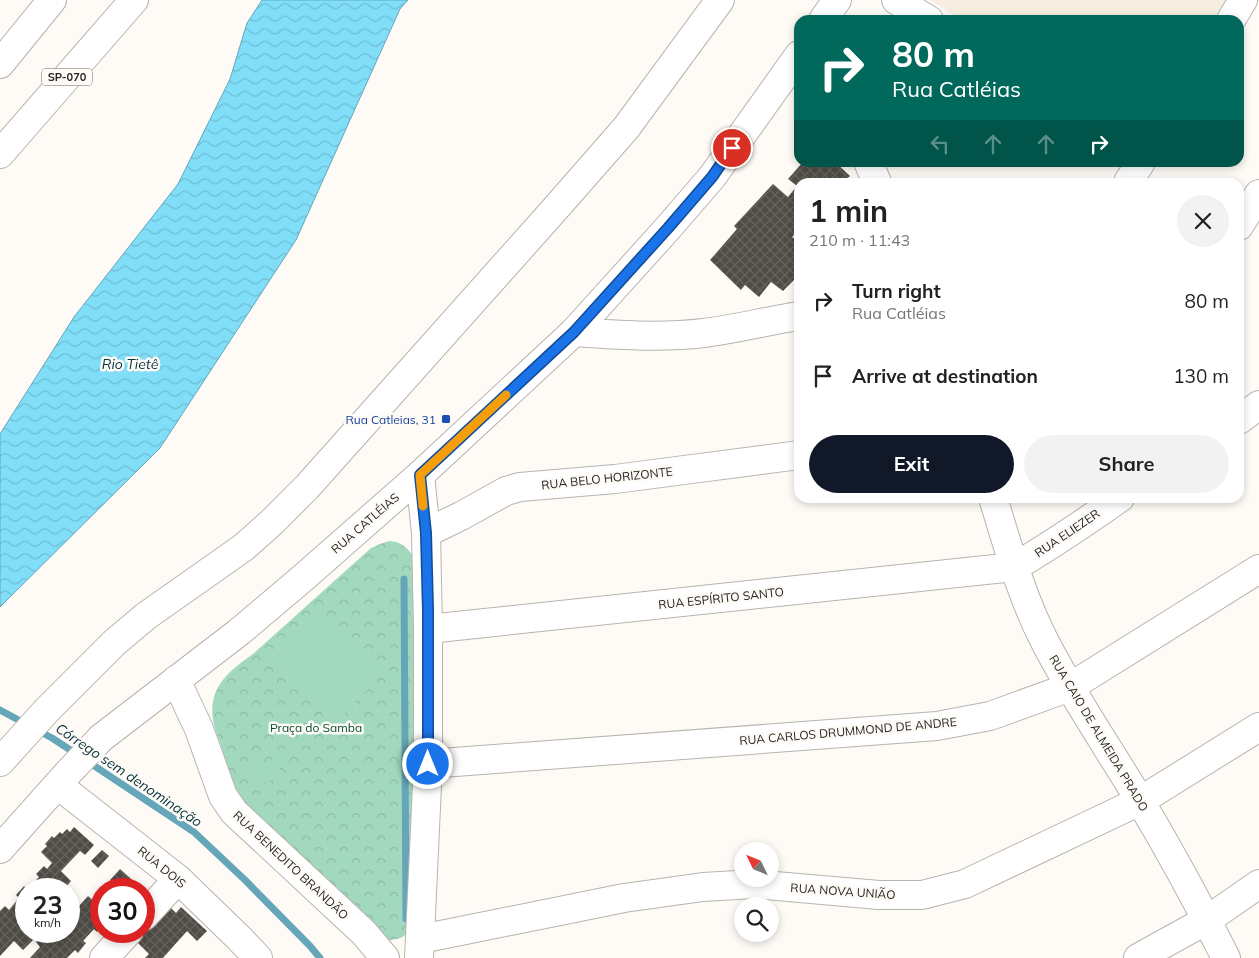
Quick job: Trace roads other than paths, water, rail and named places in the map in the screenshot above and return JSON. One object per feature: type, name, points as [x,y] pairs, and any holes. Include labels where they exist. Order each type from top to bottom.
[{"type":"main road","points":[[0,64],[52,0]]},
{"type":"main road","name":"SP-070","points":[[0,154],[134,0]]},
{"type":"main road","points":[[8,754],[47,710],[114,643],[146,616],[244,547],[307,487],[626,128],[720,0]]},
{"type":"main road","points":[[826,15],[837,0]]},
{"type":"main road","points":[[896,0],[921,15]]},
{"type":"main road","points":[[1234,15],[1243,0]]},
{"type":"main road","name":"RUA CATLÉIAS","points":[[0,848],[101,738],[239,632],[304,577],[420,475],[574,332],[712,177],[794,62]]},
{"type":"main road","points":[[1131,178],[1138,167]]},
{"type":"main road","points":[[1244,218],[1259,194]]},
{"type":"main road","points":[[574,332],[625,336],[704,333],[794,317]]},
{"type":"main road","points":[[1244,416],[1259,405]]},
{"type":"main road","name":"RUA BELO HORIZONTE","points":[[426,533],[506,491],[520,487],[614,479],[794,456]]},
{"type":"main road","points":[[420,475],[426,533],[428,629],[428,764],[420,948]]},
{"type":"main road","name":"RUA CAIO DE ALMEIDA PRADO","points":[[995,503],[1027,604],[1043,639],[1140,801],[1226,958]]},
{"type":"main road","name":"RUA ELIEZER","points":[[1014,567],[1082,525],[1113,503]]},
{"type":"main road","name":"RUA ESPÍRITO SANTO","points":[[428,629],[1014,567]]},
{"type":"main road","name":"RUA CARLOS DRUMMOND DE ANDRE","points":[[428,764],[937,726],[990,716],[1070,687],[1259,569]]},
{"type":"main road","name":"RUA BENEDITO BRANDÃO","points":[[176,680],[198,729],[227,804],[364,933],[385,958]]},
{"type":"main road","name":"RUA NOVA UNIÃO","points":[[420,948],[624,898],[703,887],[754,884],[879,896],[922,895],[965,884],[1140,801],[1259,727]]},
{"type":"main road","name":"RUA DOIS","points":[[62,779],[178,879],[258,958]]},
{"type":"main road","points":[[155,904],[178,879]]},
{"type":"main road","points":[[1138,958],[1206,920],[1259,884]]},
{"type":"main road","points":[[104,958],[118,943]]},
{"type":"water","name":"Rio Tietê","points":[[262,0],[408,0],[400,9],[296,240],[160,448],[0,607],[0,434],[74,317],[178,184],[230,79],[247,23]]},
{"type":"waterway","points":[[404,579],[406,919]]},
{"type":"waterway","name":"Córrego sem denominação","points":[[0,710],[26,724]]},
{"type":"waterway","name":"Córrego sem denominação","points":[[35,729],[78,755]]},
{"type":"waterway","name":"Córrego sem denominação","points":[[87,761],[194,832],[245,880],[320,958]]},
{"type":"place","name":"Rua Catleias, 31","points":[[446,419]]},
{"type":"park label","name":"Praça do Samba","points":[[316,727]]}]
